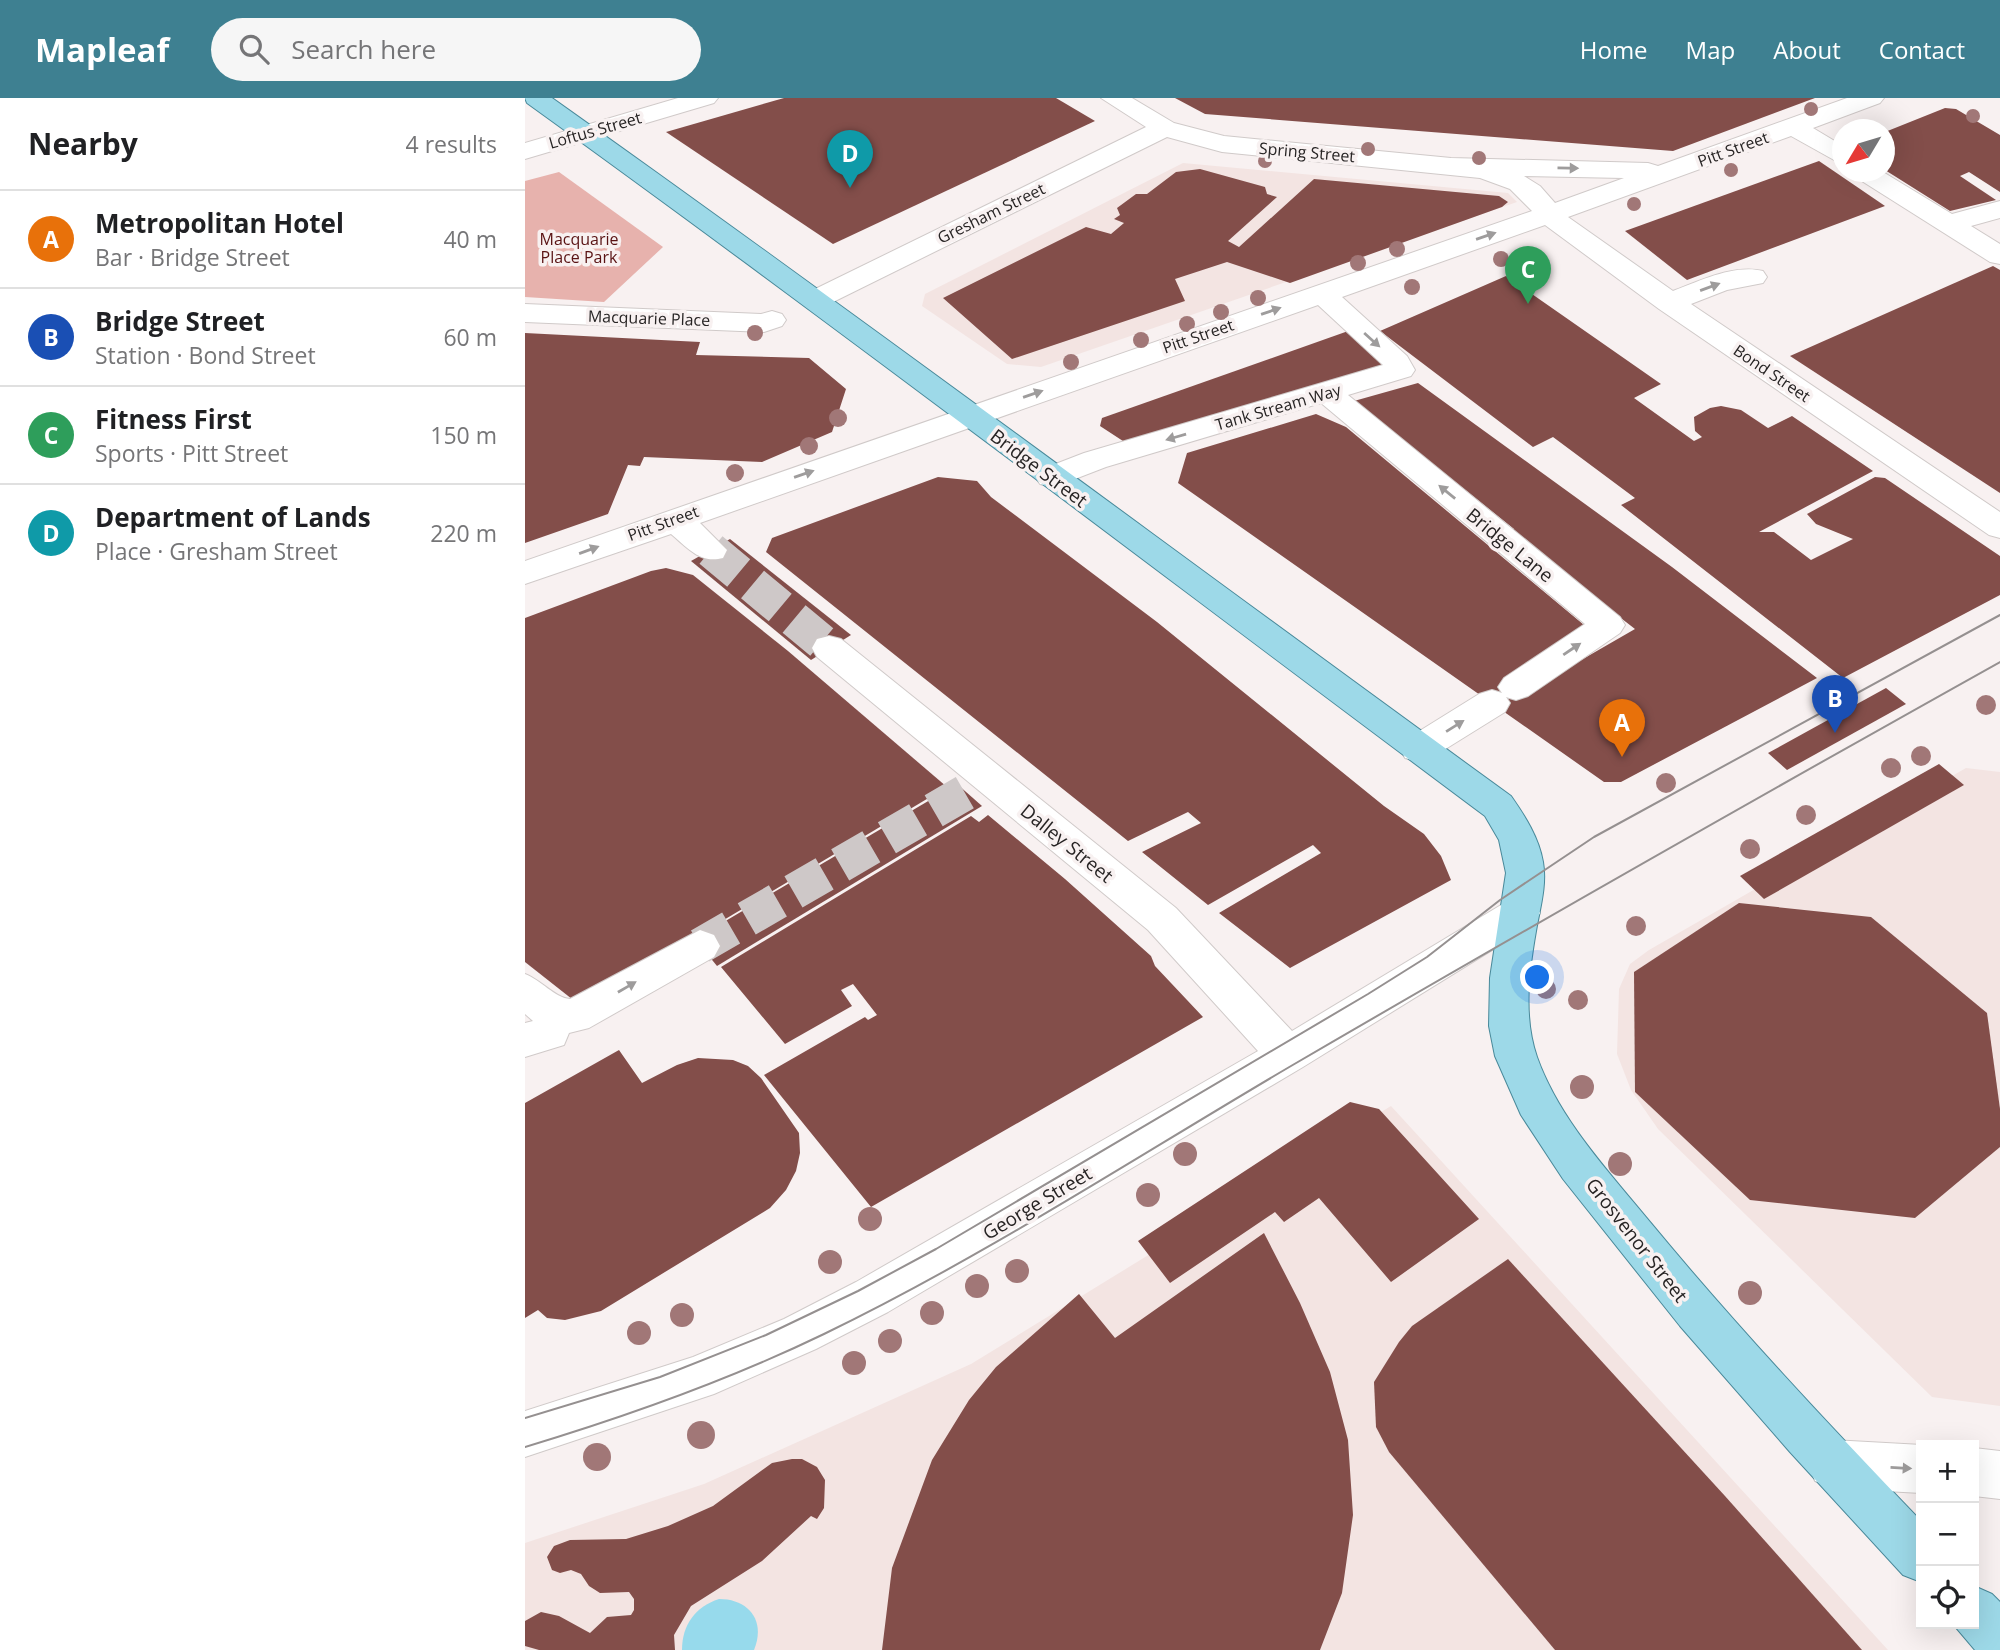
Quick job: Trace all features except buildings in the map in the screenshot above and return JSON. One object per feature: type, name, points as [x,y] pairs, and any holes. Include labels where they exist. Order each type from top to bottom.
[{"type":"main road","name":"Bridge Street","points":[[536,98],[817,299],[969,416],[1498,806],[1514,830],[1523,854]]},
{"type":"main road","name":"Grosvenor Street","points":[[1523,854],[1526,881],[1507,1023],[1517,1060],[1533,1092],[1586,1175],[1695,1313],[1916,1552]]},
{"type":"main road","points":[[1979,1617],[2000,1639]]},
{"type":"street","name":"Loftus Street","points":[[525,151],[705,98]]},
{"type":"street","name":"Spring Street","points":[[1114,98],[1165,128],[1222,144],[1451,166],[1671,171]]},
{"type":"street","name":"Pitt Street","points":[[525,573],[1548,215],[1871,98]]},
{"type":"street","points":[[1794,127],[1832,150]]},
{"type":"street","name":"Gresham Street","points":[[817,299],[1165,128]]},
{"type":"street","name":"Spring Street","points":[[1451,166],[1497,174],[1523,184],[1540,197],[1548,215]]},
{"type":"street","points":[[1881,182],[2000,256]]},
{"type":"street","points":[[1949,223],[2000,209]]},
{"type":"street","name":"Bond Street","points":[[1548,215],[1669,303],[2000,527]]},
{"type":"street","points":[[1669,303],[1720,283],[1753,277],[1741,297],[1699,323]]},
{"type":"street","name":"Tank Stream Way","points":[[1051,477],[1095,460],[1394,373],[1410,364],[1322,293]]},
{"type":"street","name":"Macquarie Place","points":[[525,313],[764,323],[772,320]]},
{"type":"street","name":"Bridge Lane","points":[[1327,393],[1608,625],[1418,749]]},
{"type":"street","points":[[674,519],[711,550]]},
{"type":"street","name":"Dalley Street","points":[[829,648],[976,785],[1162,919],[1221,979],[1288,1055]]},
{"type":"street","name":"George Street","points":[[525,1434],[660,1392],[800,1334],[971,1242],[1288,1055],[1520,913]]},
{"type":"street","points":[[525,991],[555,1016],[575,1016],[699,946]]},
{"type":"street","points":[[1832,1464],[1916,1469]]},
{"type":"street","points":[[1979,1473],[2000,1475]]},
{"type":"shaded area","points":[[1183,163],[1508,193],[1517,202],[1041,367],[1007,364],[922,306],[925,294]]},
{"type":"shaded area","points":[[1966,768],[2000,772],[2000,1406],[1932,1397],[1658,1129],[1631,1090],[1617,1054],[1619,989],[1630,964],[1649,950]]},
{"type":"shaded area","points":[[1391,1106],[1888,1650],[525,1650],[525,1543],[704,1484],[971,1364]]},
{"type":"green space","name":"Macquarie Place Park","points":[[559,172],[663,247],[604,302],[525,297],[525,181]]},
{"type":"water","points":[[719,1599],[739,1603],[752,1614],[758,1630],[754,1650],[682,1650],[684,1633],[691,1618],[703,1607]]},
{"type":"tunnel","points":[[711,550],[829,648]]},
{"type":"tunnel","points":[[700,946],[966,792]]},
{"type":"tram line","points":[[525,1418],[660,1377],[766,1335],[858,1291],[936,1249],[1368,994],[1427,957],[1500,900],[1594,837],[2000,615]]},
{"type":"tram line","points":[[525,1447],[602,1423],[714,1382],[788,1351],[884,1304],[1002,1239],[1467,964],[2000,662]]},
{"type":"place","name":"Department of Lands","points":[[850,188]]},
{"type":"place","name":"Fitness First","points":[[1528,304]]},
{"type":"place","name":"Bridge Street","points":[[1835,733]]},
{"type":"place","name":"Metropolitan Hotel","points":[[1622,757]]}]
